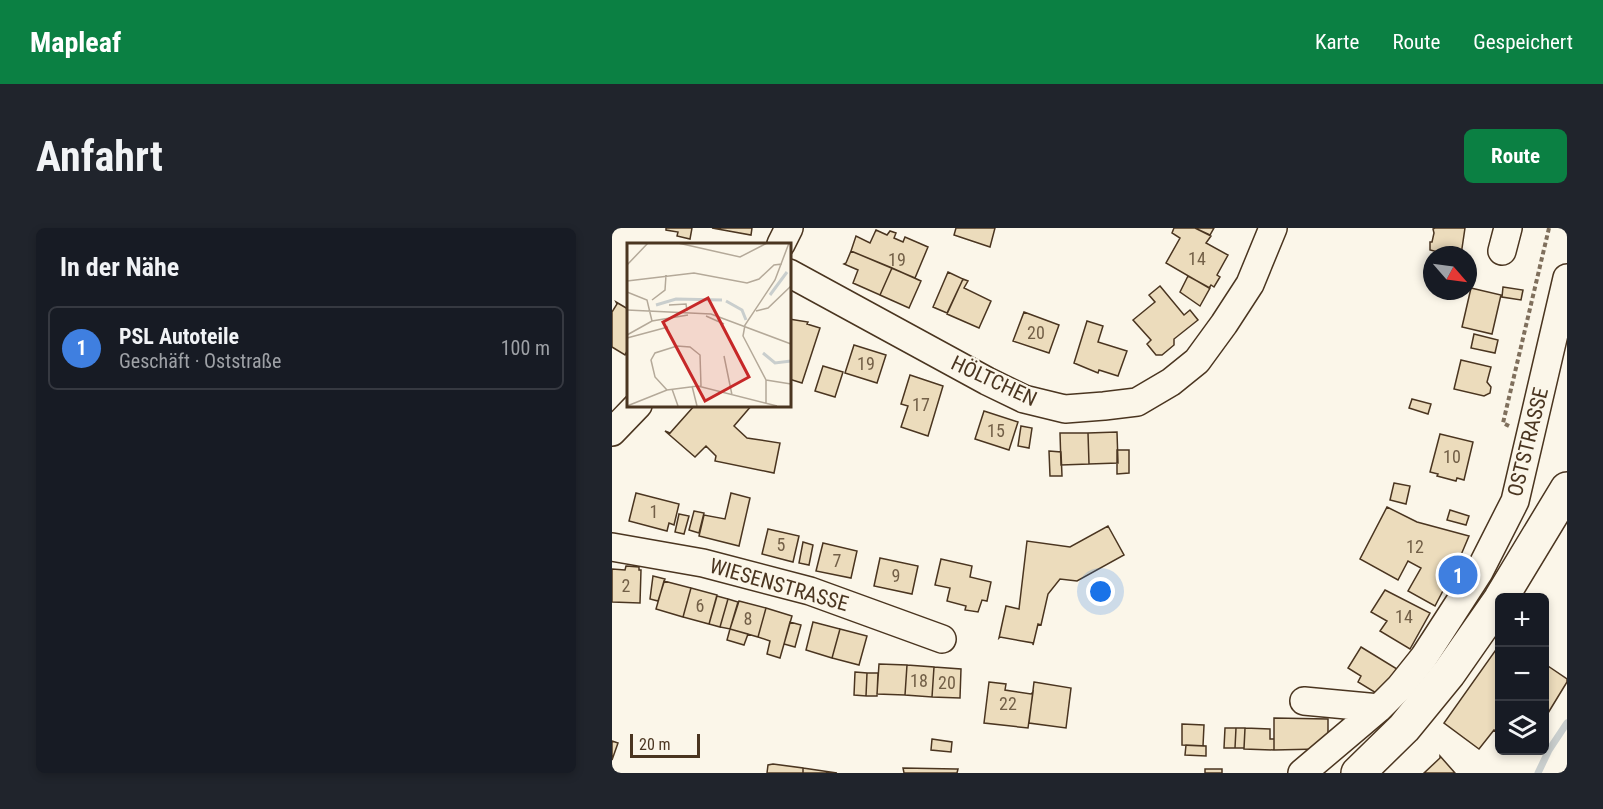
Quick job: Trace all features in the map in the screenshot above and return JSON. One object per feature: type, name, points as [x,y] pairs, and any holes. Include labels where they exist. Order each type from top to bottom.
[{"type":"main road","name":"OSTSTRASSE","points":[[1504,593],[1563,507]]},
{"type":"main road","name":"OSTSTRASSE","points":[[1358,773],[1404,728],[1436,665],[1495,604]]},
{"type":"street","points":[[782,243],[789,228]]},
{"type":"street","name":"HÖLTCHEN","points":[[790,274],[987,381],[1024,399],[1065,410],[1137,402],[1171,382],[1197,361],[1250,284],[1273,228]]},
{"type":"street","name":"OSTSTRASSE","points":[[1302,773],[1379,708],[1400,687],[1436,665],[1515,501],[1567,278]]},
{"type":"street","points":[[612,432],[637,406]]},
{"type":"street","name":"WIESENSTRASSE","points":[[612,547],[703,563],[810,591],[942,639]]},
{"type":"street","points":[[1304,701],[1379,708]]},
{"type":"building","points":[[666,228],[692,228],[690,239],[677,236],[678,232],[666,230]]},
{"type":"building","points":[[712,228],[752,228],[751,235]]},
{"type":"building","points":[[956,228],[995,228],[990,247],[954,235]]},
{"type":"building","points":[[1174,228],[1195,228],[1211,236],[1206,243],[1228,255],[1217,275],[1220,277],[1214,287],[1211,285],[1209,288],[1166,263],[1180,238],[1172,233]]},
{"type":"building","points":[[1195,228],[1214,228],[1210,235]]},
{"type":"building","points":[[1465,228],[1462,246],[1430,246],[1433,229]]},
{"type":"building","points":[[876,230],[887,235],[890,231],[896,233],[894,238],[903,242],[905,237],[928,247],[915,278],[851,251],[856,236],[870,243]]},
{"type":"building","points":[[851,251],[892,268],[880,295],[853,283],[858,270],[844,264]]},
{"type":"building","points":[[892,268],[921,281],[909,308],[880,295]]},
{"type":"building","points":[[948,272],[963,279],[947,313],[933,307]]},
{"type":"building","points":[[1188,276],[1210,288],[1200,306],[1180,292]]},
{"type":"building","points":[[963,279],[968,281],[964,288],[991,301],[979,328],[947,314]]},
{"type":"building","points":[[1160,286],[1184,315],[1190,310],[1198,320],[1174,339],[1174,345],[1162,355],[1156,355],[1147,344],[1151,340],[1133,320],[1155,302],[1149,295]]},
{"type":"building","points":[[1503,287],[1523,290],[1521,300],[1502,297]]},
{"type":"building","points":[[1477,289],[1501,295],[1492,334],[1462,327],[1468,300],[1477,300]]},
{"type":"building","points":[[616,302],[627,308],[627,351],[625,355],[612,347],[612,312]]},
{"type":"building","points":[[1024,312],[1059,325],[1049,353],[1013,341]]},
{"type":"building","points":[[790,319],[808,322],[807,324],[820,328],[802,383],[790,379]]},
{"type":"building","points":[[1087,321],[1103,326],[1098,342],[1127,351],[1118,376],[1099,370],[1098,373],[1074,363]]},
{"type":"building","points":[[1474,334],[1498,340],[1495,353],[1471,348]]},
{"type":"building","points":[[854,345],[886,355],[877,383],[845,373]]},
{"type":"building","points":[[1461,360],[1491,367],[1487,382],[1491,387],[1490,393],[1484,396],[1454,389]]},
{"type":"building","points":[[823,366],[843,372],[835,397],[815,391]]},
{"type":"building","points":[[910,375],[943,386],[928,436],[901,427],[908,406],[901,404]]},
{"type":"building","points":[[1412,399],[1431,404],[1428,414],[1409,408]]},
{"type":"building","points":[[694,406],[751,406],[734,426],[747,438],[780,443],[774,473],[715,461],[716,456],[706,446],[695,457],[665,431],[670,433]]},
{"type":"building","points":[[984,411],[1018,422],[1009,450],[975,439]]},
{"type":"building","points":[[1021,426],[1032,428],[1029,448],[1018,446]]},
{"type":"building","points":[[1117,432],[1118,463],[1089,464],[1088,433]]},
{"type":"building","points":[[1060,433],[1088,433],[1089,464],[1061,465]]},
{"type":"building","points":[[1440,434],[1473,442],[1464,480],[1457,478],[1456,481],[1430,472]]},
{"type":"building","points":[[1117,450],[1129,450],[1129,473],[1117,474]]},
{"type":"building","points":[[1049,451],[1061,452],[1062,476],[1050,476]]},
{"type":"building","points":[[1394,483],[1410,486],[1406,504],[1390,500]]},
{"type":"building","points":[[636,493],[679,504],[674,525],[669,523],[667,531],[629,521]]},
{"type":"building","points":[[731,493],[750,498],[739,546],[699,536],[704,515],[725,519]]},
{"type":"building","points":[[1387,507],[1417,522],[1469,536],[1435,606],[1408,591],[1421,568],[1408,561],[1398,580],[1360,559]]},
{"type":"building","points":[[1450,510],[1469,516],[1466,525],[1447,520]]},
{"type":"building","points":[[694,511],[704,513],[699,533],[689,530]]},
{"type":"building","points":[[679,514],[689,516],[684,534],[675,532]]},
{"type":"building","points":[[1108,526],[1124,555],[1077,581],[1060,579],[1048,594],[1041,625],[1038,624],[1033,645],[1033,643],[999,638],[1006,606],[1019,609],[1027,541],[1070,547]]},
{"type":"building","points":[[768,529],[799,536],[793,562],[762,554]]},
{"type":"building","points":[[803,542],[813,545],[809,565],[799,563]]},
{"type":"building","points":[[823,543],[857,551],[851,578],[816,571]]},
{"type":"building","points":[[880,558],[918,566],[912,594],[874,586]]},
{"type":"building","points":[[941,559],[972,566],[970,577],[991,582],[987,601],[982,600],[978,612],[965,610],[966,606],[947,601],[950,588],[935,585]]},
{"type":"building","points":[[626,566],[639,567],[641,570],[640,603],[612,602],[612,569],[625,570]]},
{"type":"building","points":[[653,576],[665,579],[658,601],[650,599]]},
{"type":"building","points":[[664,581],[691,588],[683,617],[656,609]]},
{"type":"building","points":[[691,588],[717,595],[709,624],[683,617]]},
{"type":"building","points":[[1385,590],[1430,613],[1410,649],[1380,631],[1387,621],[1371,612]]},
{"type":"building","points":[[717,596],[728,599],[720,627],[709,624]]},
{"type":"building","points":[[728,599],[738,602],[730,629],[720,627]]},
{"type":"building","points":[[739,601],[766,608],[758,637],[730,629]]},
{"type":"building","points":[[766,608],[792,616],[780,658],[767,654],[770,641],[758,637]]},
{"type":"building","points":[[790,622],[801,625],[795,647],[784,644]]},
{"type":"building","points":[[813,622],[840,629],[832,658],[806,650]]},
{"type":"building","points":[[730,629],[748,634],[744,645],[727,640]]},
{"type":"building","points":[[840,629],[867,636],[859,665],[832,658]]},
{"type":"building","points":[[1361,647],[1397,669],[1381,696],[1358,682],[1361,676],[1348,668]]},
{"type":"building","points":[[1495,651],[1495,730],[1479,749],[1444,723]]},
{"type":"building","points":[[879,664],[907,665],[905,695],[877,694]]},
{"type":"building","points":[[907,665],[934,667],[932,697],[905,695]]},
{"type":"building","points":[[934,667],[961,669],[960,698],[932,697]]},
{"type":"building","points":[[1549,667],[1567,679],[1549,711]]},
{"type":"building","points":[[855,672],[867,673],[866,696],[854,695]]},
{"type":"building","points":[[867,673],[878,673],[877,696],[866,696]]},
{"type":"building","points":[[989,682],[1006,684],[1005,690],[1031,694],[1033,692],[1028,728],[984,723]]},
{"type":"building","points":[[1034,682],[1071,688],[1066,728],[1029,723]]},
{"type":"building","points":[[1274,718],[1328,719],[1328,738],[1323,738],[1323,746],[1319,749],[1274,750]]},
{"type":"building","points":[[1182,724],[1204,725],[1203,746],[1182,745]]},
{"type":"building","points":[[1225,728],[1236,728],[1235,748],[1224,748]]},
{"type":"building","points":[[1236,728],[1245,728],[1244,748],[1235,748]]},
{"type":"building","points":[[1245,728],[1270,729],[1270,739],[1274,739],[1274,750],[1244,749]]},
{"type":"building","points":[[932,739],[952,742],[951,752],[931,750]]},
{"type":"building","points":[[612,741],[618,743],[612,760]]},
{"type":"building","points":[[1186,745],[1206,746],[1206,756],[1185,755]]},
{"type":"building","points":[[1440,756],[1455,773],[1424,773],[1440,758]]},
{"type":"building","points":[[768,765],[803,768],[803,773],[767,773]]},
{"type":"building","points":[[803,768],[837,773],[803,773]]},
{"type":"building","points":[[903,768],[958,769],[957,773],[904,773]]},
{"type":"building","points":[[1205,769],[1222,769],[1222,773],[1205,773]]},
{"type":"waterway","points":[[1538,773],[1549,750],[1567,723]]},
{"type":"place","name":"PSL Autoteile","points":[[1458,575]]}]
